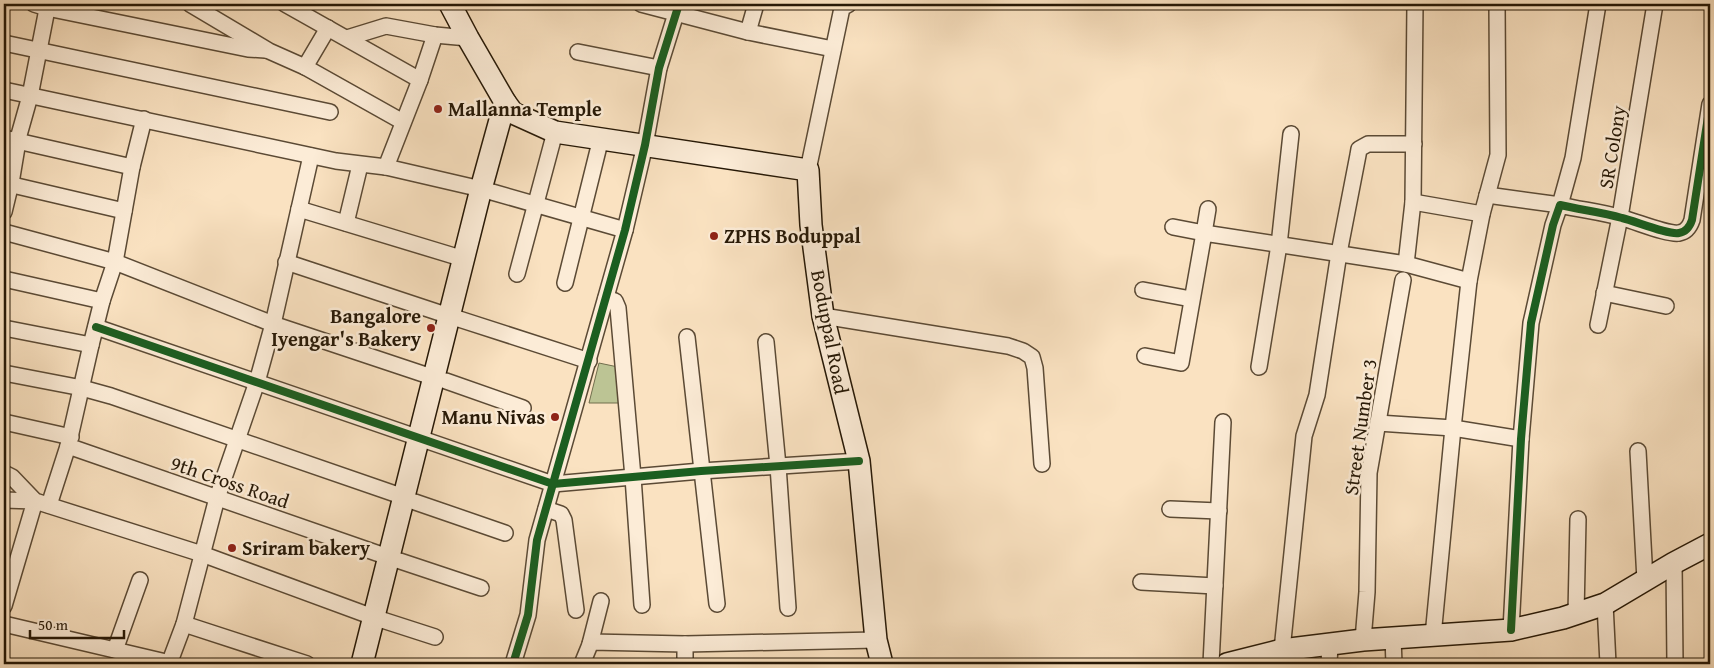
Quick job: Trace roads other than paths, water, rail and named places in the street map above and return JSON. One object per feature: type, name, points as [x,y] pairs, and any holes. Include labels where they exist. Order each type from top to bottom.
[{"type":"street","points":[[190,4],[269,51],[305,67],[403,122]]},
{"type":"street","points":[[285,4],[420,80]]},
{"type":"street","points":[[450,4],[509,107],[555,132],[808,170]]},
{"type":"street","points":[[642,4],[677,8],[748,32],[833,49]]},
{"type":"street","points":[[748,32],[756,4]]},
{"type":"street","points":[[1406,264],[1414,202],[1415,4]]},
{"type":"street","points":[[1433,636],[1453,428],[1470,281],[1482,214],[1498,155],[1497,4]]},
{"type":"street","points":[[1511,630],[1521,438],[1531,322],[1553,225],[1573,158],[1598,4]]},
{"type":"street","name":"SR Colony","points":[[1598,325],[1620,217],[1655,4]]},
{"type":"street","points":[[4,212],[11,140],[30,96],[40,51],[43,5],[248,49],[269,51]]},
{"type":"street","name":"Boduppal Road","points":[[845,5],[833,49],[808,170],[811,225],[823,316],[859,461],[876,640],[882,664]]},
{"type":"street","points":[[513,664],[528,615],[538,540],[625,230],[645,145],[659,68],[677,8]]},
{"type":"street","points":[[347,38],[386,26],[434,36],[468,38]]},
{"type":"street","points":[[305,67],[328,28]]},
{"type":"street","points":[[386,167],[420,80],[434,36]]},
{"type":"street","points":[[4,43],[330,112]]},
{"type":"street","points":[[578,52],[659,68]]},
{"type":"street","points":[[4,90],[311,156],[360,165],[386,167],[486,191],[625,230]]},
{"type":"street","points":[[1487,195],[1620,217],[1678,233],[1690,226],[1710,104]]},
{"type":"street","points":[[362,664],[378,619],[394,559],[486,191],[509,107]]},
{"type":"street","points":[[4,606],[42,503],[69,442],[102,301],[115,262],[132,167],[144,120]]},
{"type":"street","points":[[517,274],[555,132]]},
{"type":"street","points":[[1259,367],[1279,245],[1291,134]]},
{"type":"street","points":[[566,283],[601,138]]},
{"type":"street","points":[[11,140],[132,167]]},
{"type":"street","points":[[1282,650],[1304,436],[1317,395],[1339,253],[1360,149],[1368,144],[1414,144]]},
{"type":"street","points":[[4,624],[169,664],[184,624],[217,498],[257,382],[273,324],[311,156]]},
{"type":"street","points":[[346,223],[360,165]]},
{"type":"street","points":[[7,184],[124,211]]},
{"type":"street","points":[[454,317],[464,259],[486,191]]},
{"type":"street","points":[[1414,202],[1482,214]]},
{"type":"street","points":[[299,209],[464,259]]},
{"type":"street","points":[[1145,356],[1181,362],[1208,209]]},
{"type":"street","points":[[1173,227],[1406,264],[1470,281]]},
{"type":"street","points":[[4,232],[115,262],[273,324],[523,408]]},
{"type":"street","points":[[286,262],[589,361]]},
{"type":"street","points":[[4,279],[102,301]]},
{"type":"street","name":"Street Number 3","points":[[1363,640],[1367,592],[1369,473],[1403,280]]},
{"type":"street","points":[[1143,290],[1191,299]]},
{"type":"street","points":[[1604,293],[1666,306]]},
{"type":"street","points":[[606,298],[616,301],[618,308],[642,605]]},
{"type":"street","points":[[823,316],[1008,346],[1032,357],[1035,368],[1042,464]]},
{"type":"street","points":[[96,327],[553,484],[701,471],[859,461]]},
{"type":"street","points":[[4,328],[91,345]]},
{"type":"street","points":[[687,337],[717,604]]},
{"type":"street","points":[[766,342],[778,466],[788,608]]},
{"type":"street","points":[[4,373],[82,388],[111,396],[505,533]]},
{"type":"street","name":"9th Cross Road","points":[[4,422],[69,442],[217,498],[482,588]]},
{"type":"street","points":[[1211,664],[1223,422]]},
{"type":"street","points":[[1378,423],[1453,428],[1521,438]]},
{"type":"street","points":[[1638,451],[1645,580]]},
{"type":"street","points":[[4,473],[12,477],[42,503]]},
{"type":"street","points":[[4,500],[42,503],[202,554],[378,619],[435,637]]},
{"type":"street","points":[[546,509],[561,514],[564,520],[576,610]]},
{"type":"street","points":[[1170,509],[1218,511]]},
{"type":"street","points":[[1576,614],[1578,519]]},
{"type":"street","points":[[1227,664],[1248,661],[1282,650],[1330,654],[1363,640],[1511,630],[1576,614],[1605,604],[1710,544]]},
{"type":"street","points":[[1674,563],[1675,664]]},
{"type":"street","points":[[115,650],[140,580]]},
{"type":"street","points":[[1141,582],[1215,586]]},
{"type":"street","points":[[582,664],[590,644],[601,601]]},
{"type":"street","points":[[1605,604],[1608,664]]},
{"type":"street","points":[[372,664],[378,619]]},
{"type":"street","points":[[184,624],[307,664]]},
{"type":"street","points":[[1393,638],[1394,664]]},
{"type":"street","points":[[590,644],[591,642],[686,644],[876,640]]},
{"type":"street","points":[[685,664],[686,644]]},
{"type":"place","name":"Mallanna Temple","points":[[438,109]]},
{"type":"place","name":"ZPHS Boduppal","points":[[714,236]]},
{"type":"place","name":"Bangalore Iyengar's Bakery","points":[[431,328]]},
{"type":"place","name":"Manu Nivas","points":[[555,417]]},
{"type":"place","name":"Sriram bakery","points":[[232,548]]}]
